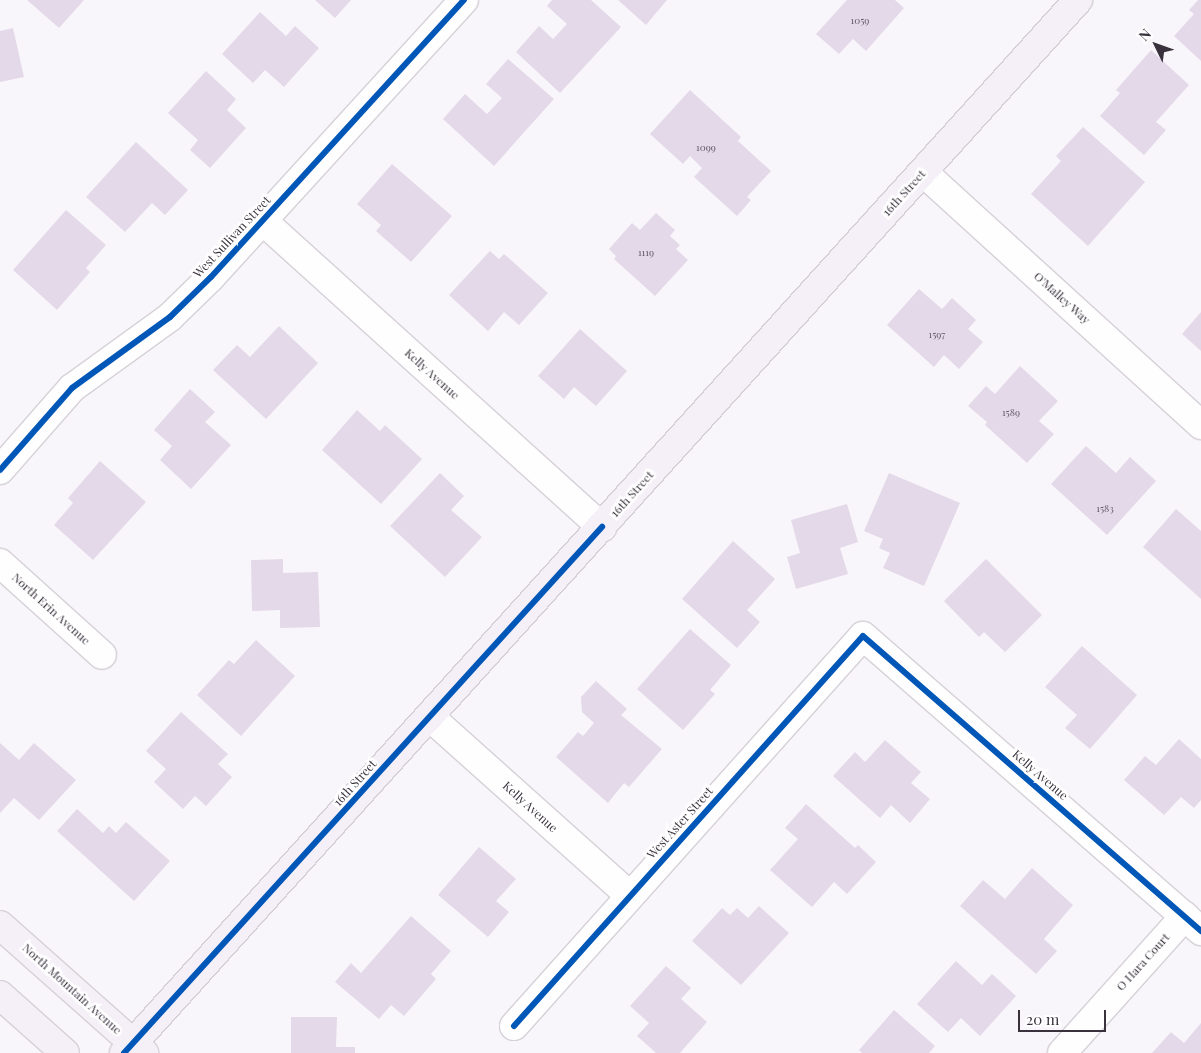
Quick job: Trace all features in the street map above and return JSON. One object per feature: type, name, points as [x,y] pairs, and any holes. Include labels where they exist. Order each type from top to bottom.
[{"type":"main road","name":"16th Street","points":[[134,1050],[430,717],[1078,0]]},
{"type":"main road","name":"North Mountain Avenue","points":[[0,925],[134,1050]]},
{"type":"main road","points":[[0,995],[65,1053]]},
{"type":"street","name":"West Sullivan Street","points":[[0,470],[72,388],[170,317],[211,278],[464,0]]},
{"type":"street","name":"O'Malley Way","points":[[923,172],[1201,424]]},
{"type":"street","name":"Kelly Avenue","points":[[263,221],[602,527]]},
{"type":"street","name":"North Erin Avenue","points":[[0,563],[102,655]]},
{"type":"street","name":"Kelly Avenue","points":[[864,636],[1193,924]]},
{"type":"street","name":"West Aster Street","points":[[514,1026],[864,636]]},
{"type":"street","name":"Kelly Avenue","points":[[430,717],[630,896]]},
{"type":"street","name":"O Hara Court","points":[[1062,1053],[1193,924]]},
{"type":"building","points":[[27,0],[84,0],[59,28]]},
{"type":"building","points":[[315,0],[351,0],[335,18]]},
{"type":"building","points":[[552,0],[591,0],[621,27],[560,93],[516,52],[539,26],[553,39],[567,24],[547,6]]},
{"type":"building","points":[[618,0],[667,0],[646,25]]},
{"type":"building","points":[[847,0],[895,0],[904,8],[866,51],[853,39],[839,54],[816,34]]},
{"type":"building","points":[[1198,0],[1201,0],[1201,61],[1174,36],[1194,14],[1189,10]]},
{"type":"building","points":[[260,12],[286,36],[295,26],[319,48],[284,87],[265,70],[253,83],[222,54]]},
{"type":"building","points":[[13,28],[24,77],[0,82],[0,31]]},
{"type":"building","points":[[1151,50],[1189,85],[1156,122],[1166,130],[1144,155],[1100,116],[1120,93],[1116,90]]},
{"type":"building","points":[[508,59],[554,99],[494,166],[443,119],[465,94],[487,114],[502,98],[486,84]]},
{"type":"building","points":[[206,71],[236,99],[227,110],[246,128],[210,168],[190,150],[198,140],[168,113]]},
{"type":"building","points":[[690,90],[741,137],[738,141],[771,171],[747,197],[751,200],[737,216],[694,177],[702,168],[690,156],[683,164],[650,134]]},
{"type":"building","points":[[1083,127],[1145,182],[1088,246],[1031,194],[1061,161],[1056,156]]},
{"type":"building","points":[[136,142],[188,190],[165,215],[152,203],[125,232],[86,197]]},
{"type":"building","points":[[392,164],[452,216],[411,262],[376,231],[381,225],[357,204]]},
{"type":"building","points":[[66,210],[106,245],[86,268],[90,272],[57,310],[13,270]]},
{"type":"building","points":[[656,213],[675,230],[670,236],[680,245],[676,249],[688,260],[655,296],[614,259],[616,256],[609,249],[632,223],[640,230]]},
{"type":"building","points":[[490,251],[499,259],[504,254],[548,293],[519,325],[504,312],[488,331],[449,295]]},
{"type":"building","points":[[919,289],[942,309],[952,298],[976,320],[968,329],[983,342],[959,369],[944,355],[934,367],[887,325]]},
{"type":"building","points":[[1201,312],[1201,351],[1182,334]]},
{"type":"building","points":[[279,326],[318,363],[266,419],[213,370],[237,345],[250,357]]},
{"type":"building","points":[[580,329],[627,371],[596,406],[574,387],[564,399],[538,376]]},
{"type":"building","points":[[1020,366],[1058,401],[1039,421],[1054,434],[1027,463],[985,425],[987,422],[968,406],[986,386],[995,394]]},
{"type":"building","points":[[190,389],[215,412],[205,422],[231,445],[191,489],[160,460],[172,446],[154,430]]},
{"type":"building","points":[[357,410],[380,431],[385,425],[422,459],[381,504],[322,450]]},
{"type":"building","points":[[1086,446],[1116,473],[1130,457],[1156,481],[1107,535],[1051,484]]},
{"type":"building","points":[[100,461],[146,502],[93,560],[54,525],[73,503],[68,498]]},
{"type":"building","points":[[440,473],[464,496],[451,510],[482,537],[445,577],[390,526]]},
{"type":"building","points":[[889,473],[960,503],[924,586],[883,568],[890,553],[879,548],[883,539],[864,531]]},
{"type":"building","points":[[847,504],[858,542],[840,548],[848,574],[796,589],[787,557],[800,553],[791,520]]},
{"type":"building","points":[[1176,509],[1201,531],[1201,599],[1143,547]]},
{"type":"building","points":[[733,541],[775,579],[747,610],[760,622],[737,648],[682,599]]},
{"type":"building","points":[[283,559],[283,573],[318,572],[320,627],[280,628],[280,610],[252,611],[251,560]]},
{"type":"building","points":[[986,559],[1042,615],[1005,652],[984,632],[979,637],[944,601]]},
{"type":"building","points":[[690,629],[731,665],[710,690],[715,694],[683,730],[637,689]]},
{"type":"building","points":[[256,640],[295,676],[241,736],[197,695],[229,660],[234,664]]},
{"type":"building","points":[[1082,646],[1137,695],[1090,749],[1065,728],[1077,715],[1045,687]]},
{"type":"building","points":[[596,681],[627,709],[621,715],[662,749],[629,787],[624,783],[608,803],[556,757],[578,732],[583,736],[594,723],[582,712],[581,697]]},
{"type":"building","points":[[181,712],[228,754],[218,764],[232,777],[206,806],[195,796],[183,809],[154,782],[166,769],[146,751]]},
{"type":"building","points":[[1179,739],[1201,759],[1201,800],[1194,808],[1181,797],[1164,815],[1124,780],[1145,756],[1156,765]]},
{"type":"building","points":[[885,740],[921,772],[911,783],[930,799],[910,823],[891,805],[880,818],[833,776],[855,752],[865,762]]},
{"type":"building","points":[[0,743],[19,760],[34,743],[76,780],[39,820],[14,798],[0,813]]},
{"type":"building","points":[[806,804],[855,848],[858,845],[876,862],[847,894],[834,882],[812,907],[770,870],[798,839],[785,828]]},
{"type":"building","points":[[77,809],[103,833],[109,826],[116,833],[126,822],[170,861],[134,901],[57,831]]},
{"type":"building","points":[[479,847],[516,879],[496,901],[509,912],[488,937],[438,895]]},
{"type":"building","points":[[1032,868],[1073,905],[1044,939],[1057,951],[1036,974],[960,906],[983,880],[1005,899]]},
{"type":"building","points":[[759,906],[789,933],[741,985],[692,941],[722,908],[730,915],[737,908],[748,918]]},
{"type":"building","points":[[411,916],[451,951],[431,974],[436,979],[404,1016],[391,1005],[379,1019],[335,982],[351,963],[361,973]]},
{"type":"building","points":[[956,961],[982,985],[992,974],[1016,996],[980,1036],[961,1018],[948,1032],[917,1004]]},
{"type":"building","points":[[666,966],[691,988],[681,999],[707,1022],[680,1053],[656,1053],[637,1036],[649,1023],[630,1006]]},
{"type":"building","points":[[894,1010],[935,1046],[929,1053],[862,1053],[859,1050]]},
{"type":"building","points":[[291,1017],[337,1017],[336,1047],[355,1047],[355,1053],[291,1053]]},
{"type":"building","points":[[1201,1023],[1201,1053],[1152,1053],[1171,1032],[1184,1043]]},
{"type":"cycle path","points":[[0,470],[72,388],[170,317],[211,277],[464,0]]},
{"type":"cycle path","points":[[124,1053],[602,527]]},
{"type":"cycle path","points":[[514,1026],[863,636],[1201,931]]}]
